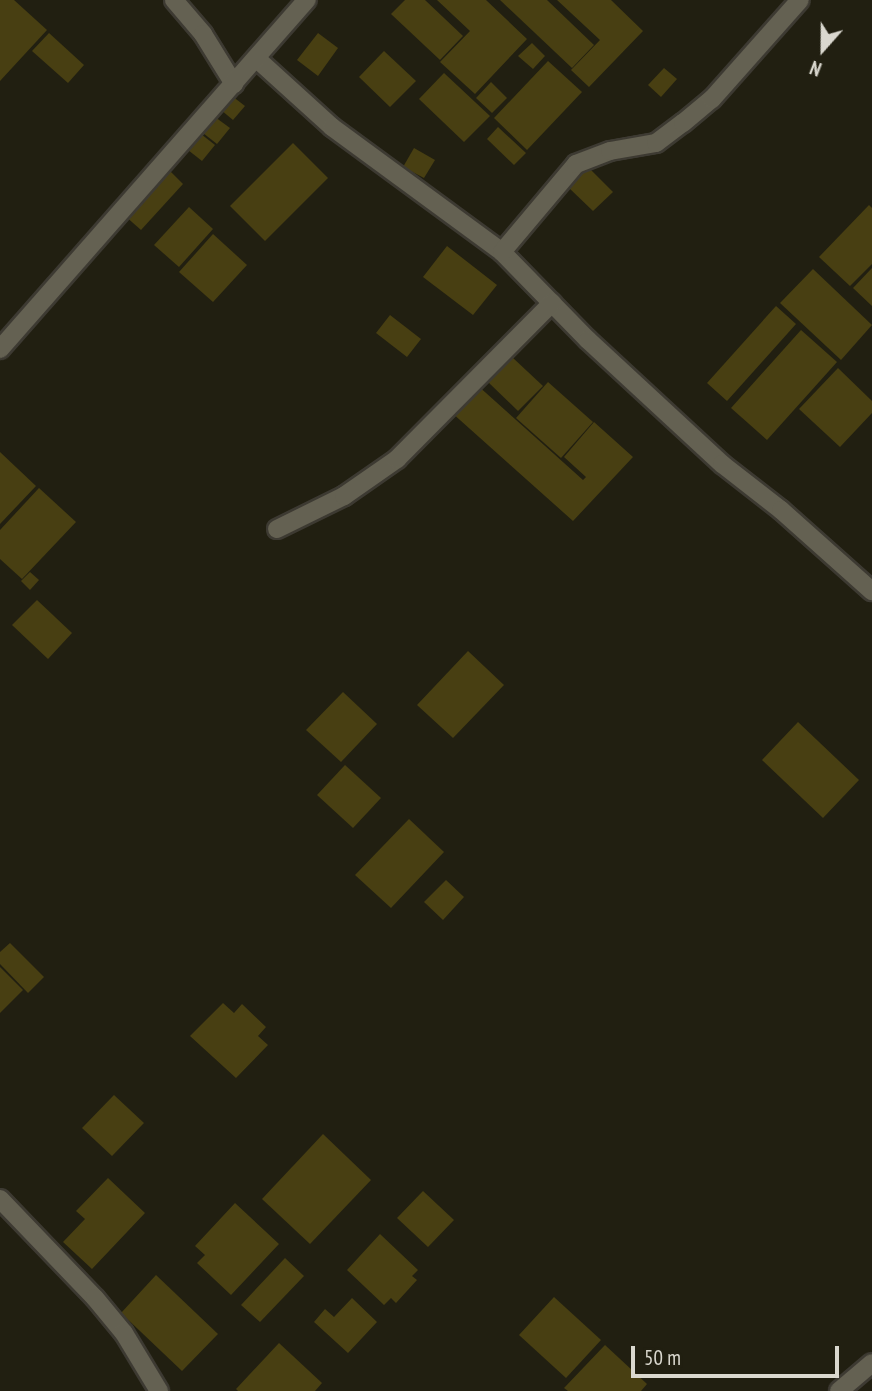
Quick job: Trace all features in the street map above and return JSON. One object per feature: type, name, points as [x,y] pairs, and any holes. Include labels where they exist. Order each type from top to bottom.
[{"type":"street","points":[[174,0],[203,34],[234,84]]},
{"type":"street","points":[[0,349],[307,0]]},
{"type":"street","points":[[502,252],[576,164],[610,151],[656,143],[684,124],[712,99],[800,0]]},
{"type":"street","points":[[257,59],[332,127],[502,252],[551,303],[722,464],[781,510],[872,592]]},
{"type":"street","points":[[277,529],[344,496],[397,459],[551,303]]},
{"type":"street","points":[[0,1199],[124,1333],[159,1391]]},
{"type":"street","points":[[839,1391],[872,1363]]},
{"type":"building","points":[[0,0],[14,0],[47,30],[0,81]]},
{"type":"building","points":[[405,0],[425,0],[463,36],[440,60],[391,14]]},
{"type":"building","points":[[437,0],[486,0],[527,39],[475,94],[440,62],[470,31]]},
{"type":"building","points":[[500,0],[547,0],[594,45],[572,68]]},
{"type":"building","points":[[557,0],[611,0],[643,31],[589,87],[571,70],[600,40]]},
{"type":"building","points":[[49,33],[84,65],[68,83],[32,51]]},
{"type":"building","points":[[318,33],[338,48],[318,76],[297,60]]},
{"type":"building","points":[[532,43],[545,56],[533,69],[518,56]]},
{"type":"building","points":[[384,51],[416,81],[390,107],[359,77]]},
{"type":"building","points":[[548,61],[582,92],[527,150],[494,118]]},
{"type":"building","points":[[664,68],[677,79],[661,97],[648,85]]},
{"type":"building","points":[[444,73],[490,116],[464,142],[419,99]]},
{"type":"building","points":[[491,82],[507,98],[492,113],[476,98]]},
{"type":"building","points":[[232,96],[245,106],[233,120],[221,110]]},
{"type":"building","points":[[215,117],[230,128],[217,144],[203,133]]},
{"type":"building","points":[[498,127],[526,153],[514,165],[487,139]]},
{"type":"building","points":[[201,134],[215,145],[202,161],[188,150]]},
{"type":"building","points":[[293,143],[328,178],[265,241],[230,206]]},
{"type":"building","points":[[414,148],[435,160],[424,178],[403,167]]},
{"type":"building","points":[[588,167],[613,192],[593,211],[568,187]]},
{"type":"building","points":[[167,168],[183,184],[141,230],[124,215]]},
{"type":"building","points":[[869,205],[872,208],[872,264],[850,286],[819,257]]},
{"type":"building","points":[[189,207],[213,229],[179,267],[154,245]]},
{"type":"building","points":[[213,234],[247,265],[213,302],[179,272]]},
{"type":"building","points":[[447,246],[497,285],[473,315],[423,277]]},
{"type":"building","points":[[872,268],[872,306],[853,288]]},
{"type":"building","points":[[813,269],[872,325],[841,360],[780,303]]},
{"type":"building","points":[[776,306],[796,324],[727,401],[707,383]]},
{"type":"building","points":[[390,315],[421,339],[407,357],[376,333]]},
{"type":"building","points":[[801,330],[837,362],[767,440],[731,408]]},
{"type":"building","points":[[512,357],[543,386],[518,411],[488,382]]},
{"type":"building","points":[[838,368],[872,401],[872,413],[840,447],[799,409]]},
{"type":"building","points":[[548,382],[593,422],[561,458],[516,418]]},
{"type":"building","points":[[476,384],[583,480],[586,477],[564,457],[594,422],[633,457],[573,521],[451,412]]},
{"type":"building","points":[[0,452],[36,486],[0,524]]},
{"type":"building","points":[[39,488],[76,522],[22,579],[0,559],[0,530]]},
{"type":"building","points":[[30,572],[39,580],[30,590],[21,581]]},
{"type":"building","points":[[37,600],[72,633],[48,659],[12,625]]},
{"type":"building","points":[[468,651],[504,685],[453,738],[417,705]]},
{"type":"building","points":[[343,692],[377,724],[341,762],[306,730]]},
{"type":"building","points":[[798,722],[859,780],[823,818],[762,760]]},
{"type":"building","points":[[345,765],[381,798],[353,828],[317,795]]},
{"type":"building","points":[[409,819],[444,852],[391,908],[355,875]]},
{"type":"building","points":[[446,880],[464,897],[443,920],[424,902]]},
{"type":"building","points":[[10,943],[44,977],[28,993],[0,964],[0,952]]},
{"type":"building","points":[[0,967],[23,990],[0,1013]]},
{"type":"building","points":[[223,1003],[234,1013],[242,1004],[266,1027],[258,1036],[268,1045],[236,1078],[190,1036]]},
{"type":"building","points":[[114,1095],[144,1123],[112,1156],[82,1128]]},
{"type":"building","points":[[323,1134],[371,1180],[310,1244],[262,1199]]},
{"type":"building","points":[[108,1178],[145,1213],[92,1269],[63,1242],[85,1219],[76,1211]]},
{"type":"building","points":[[423,1191],[454,1220],[428,1247],[397,1218]]},
{"type":"building","points":[[235,1203],[279,1244],[231,1295],[197,1263],[205,1255],[195,1246]]},
{"type":"building","points":[[380,1234],[418,1270],[412,1276],[417,1280],[396,1303],[391,1298],[384,1305],[347,1270]]},
{"type":"building","points":[[285,1258],[304,1276],[260,1322],[241,1305]]},
{"type":"building","points":[[156,1275],[218,1334],[182,1371],[121,1313]]},
{"type":"building","points":[[554,1297],[601,1340],[566,1378],[519,1335]]},
{"type":"building","points":[[352,1298],[377,1322],[348,1353],[314,1322],[325,1309],[334,1317]]},
{"type":"building","points":[[279,1343],[322,1383],[315,1391],[238,1391],[236,1389]]},
{"type":"building","points":[[605,1345],[647,1384],[641,1391],[568,1391],[564,1388]]}]
